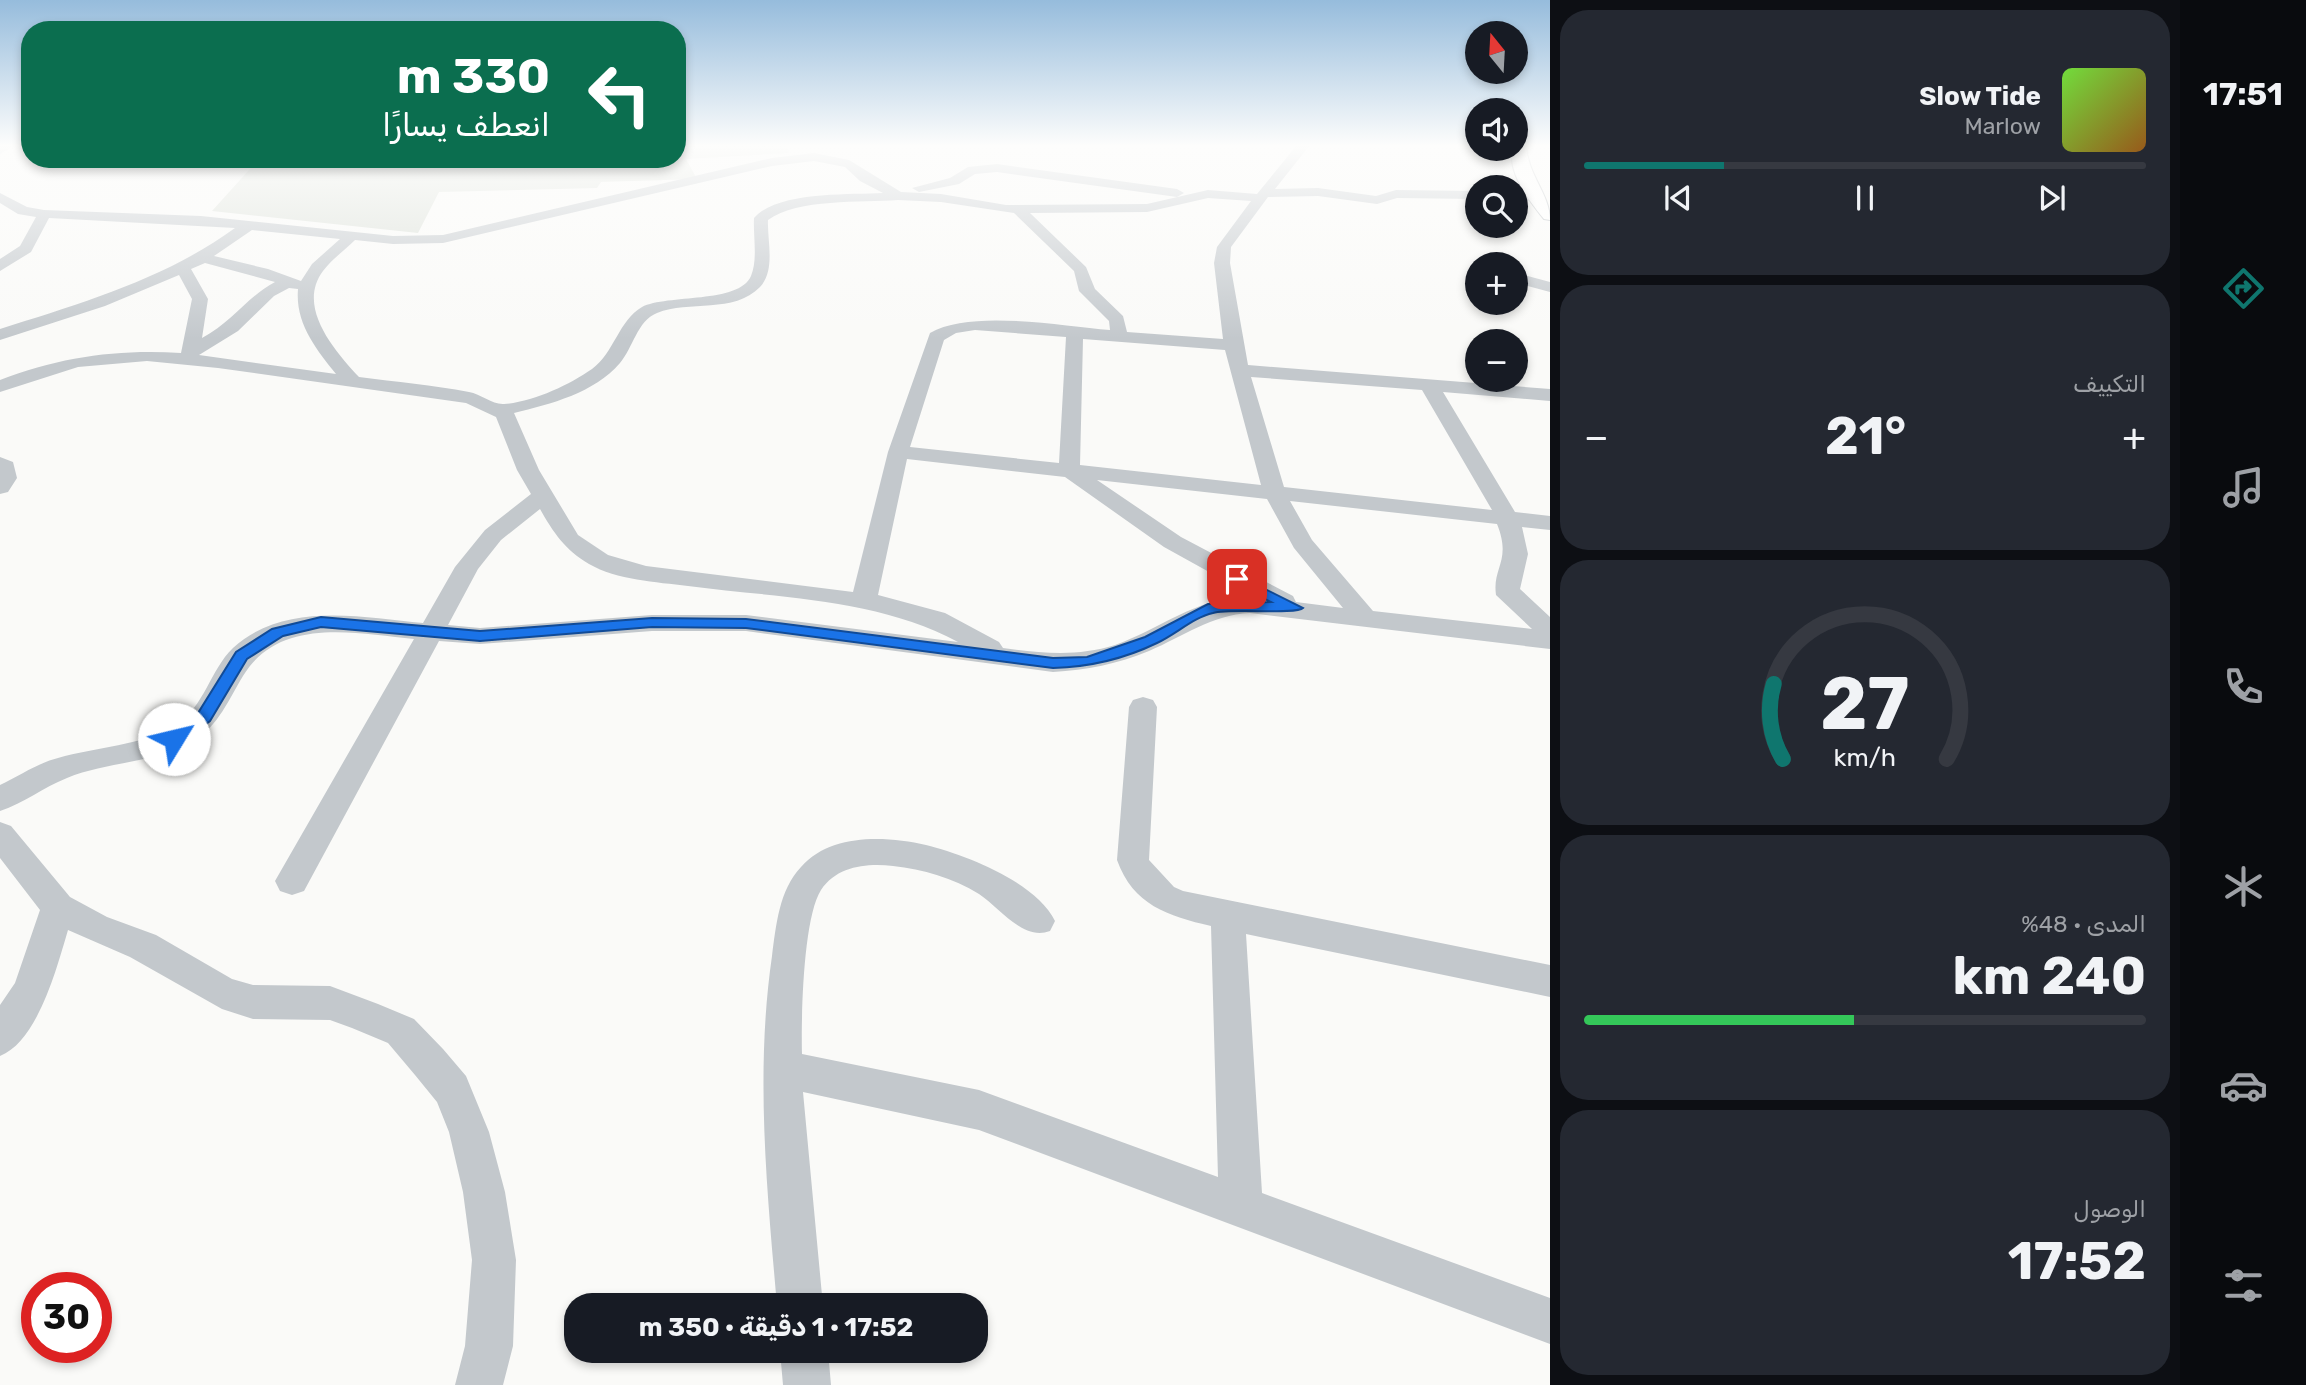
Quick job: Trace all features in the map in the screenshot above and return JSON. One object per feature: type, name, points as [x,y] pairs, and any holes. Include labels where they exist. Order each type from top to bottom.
[{"type":"street","points":[[21,210],[44,214],[250,224],[418,240],[468,235],[564,210]]},
{"type":"street","points":[[501,411],[557,394],[595,374],[621,351],[638,318],[651,310],[717,299],[752,285],[759,274],[761,218],[778,210]]},
{"type":"street","points":[[1018,210],[1081,270],[1087,290],[1117,320],[1119,336]]},
{"type":"street","points":[[1253,210],[1224,247],[1222,263],[1233,345],[1274,492],[1302,543],[1366,618]]},
{"type":"street","points":[[0,266],[26,249],[44,214]]},
{"type":"street","points":[[0,335],[142,288],[184,270],[205,258],[250,224]]},
{"type":"street","points":[[353,235],[315,270],[307,293],[309,323],[314,333],[353,382]]},
{"type":"street","points":[[205,258],[290,282],[307,293]]},
{"type":"street","points":[[184,270],[200,299],[190,354]]},
{"type":"street","points":[[1528,281],[1550,287]]},
{"type":"street","points":[[190,354],[249,313],[260,298],[290,282]]},
{"type":"street","points":[[864,600],[898,452],[936,337],[942,332],[975,325],[1233,345]]},
{"type":"street","points":[[1069,469],[1075,332]]},
{"type":"street","points":[[0,386],[57,365],[89,358],[190,354],[353,382],[471,398],[501,411],[511,422],[528,470],[569,539],[581,551],[620,568],[889,604],[936,619],[1006,657]]},
{"type":"street","points":[[1240,370],[1550,395]]},
{"type":"street","points":[[1428,384],[1507,518],[1517,548],[1515,565],[1507,588],[1509,595],[1550,632]]},
{"type":"street","points":[[898,452],[1550,523]]},
{"type":"street","points":[[0,463],[5,467],[6,478],[0,487]]},
{"type":"street","points":[[1069,469],[1140,523],[1186,551],[1296,608]]},
{"type":"street","points":[[292,881],[479,550],[511,519],[544,495]]},
{"type":"street","points":[[0,799],[60,768],[161,744],[186,732],[204,717],[242,655],[278,632],[321,622],[507,636],[642,623],[746,623],[1053,663],[1088,662],[1151,640],[1208,609],[1250,605],[1296,608],[1550,640]]},
{"type":"street","points":[[1143,707],[1133,860],[1139,873],[1161,897],[1178,905],[1228,916],[1550,981]]},
{"type":"street","points":[[0,835],[58,907],[95,928],[144,946],[222,992],[253,1002],[330,1003],[365,1016],[401,1031],[429,1062],[452,1090],[469,1132],[484,1192],[494,1260],[489,1346],[479,1385]]},
{"type":"street","points":[[799,1293],[784,1147],[784,990],[800,896],[812,877],[830,862],[853,853],[878,850],[940,862],[981,876],[1038,921]]},
{"type":"street","points":[[0,1038],[31,990],[58,907]]},
{"type":"street","points":[[1228,916],[1241,1209]]},
{"type":"street","points":[[782,1069],[979,1110],[1550,1321]]},
{"type":"street","points":[[805,1363],[807,1385]]},
{"type":"shaded area","points":[[213,210],[430,210],[418,233]]},
{"type":"route","points":[[174,739],[204,717],[242,655],[278,632],[299,625],[342,623],[480,636],[507,636],[652,623],[746,623],[1053,663],[1088,662],[1151,640],[1208,609],[1228,605],[1296,608],[1237,579]]}]
